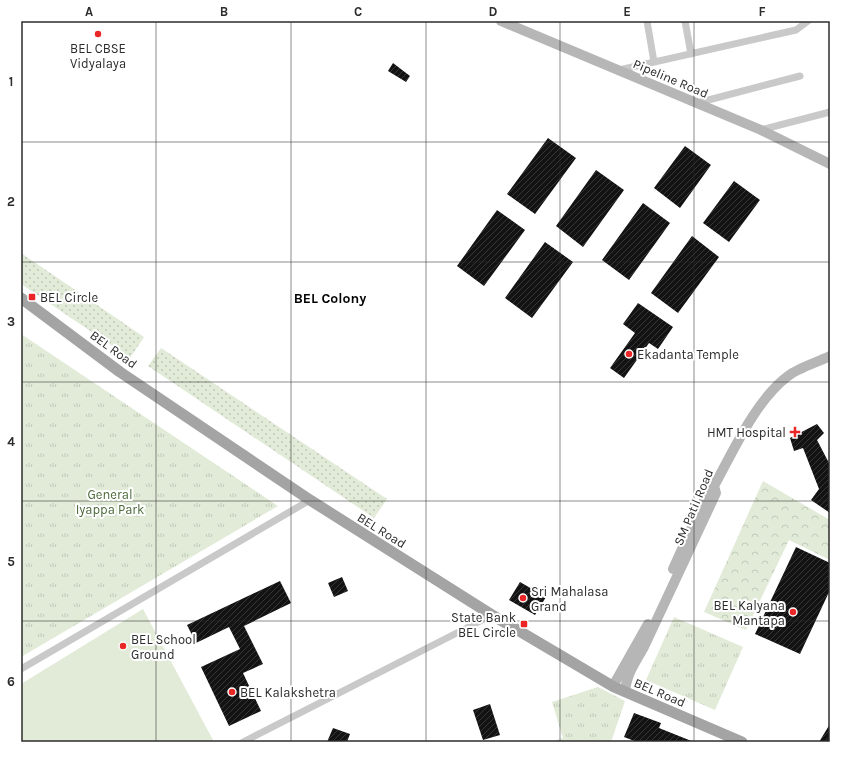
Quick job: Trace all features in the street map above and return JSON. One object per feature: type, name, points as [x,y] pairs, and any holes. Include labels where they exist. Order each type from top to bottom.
[{"type":"main road","name":"BEL Road","points":[[24,301],[120,372],[310,500],[492,616],[612,686],[742,742]]},
{"type":"street","name":"Pipeline Road","points":[[501,21],[761,130],[830,164]]},
{"type":"street","points":[[647,21],[654,62]]},
{"type":"street","points":[[685,21],[691,54]]},
{"type":"street","points":[[618,70],[796,30],[808,21]]},
{"type":"street","points":[[697,103],[800,76]]},
{"type":"street","points":[[761,130],[830,112]]},
{"type":"street","name":"SM Patil Road","points":[[625,692],[625,686],[632,669],[713,499],[716,492],[714,486],[748,425],[768,395],[789,375],[830,356]]},
{"type":"street","points":[[612,686],[644,632],[709,489],[714,486]]},
{"type":"street","points":[[21,669],[310,500]]},
{"type":"street","points":[[243,742],[492,616]]},
{"type":"green space","points":[[21,253],[144,337],[130,358],[21,284]]},
{"type":"green space","name":"General Iyappa Park","points":[[21,334],[278,506],[21,657]]},
{"type":"green space","points":[[161,348],[387,499],[374,518],[148,366]]},
{"type":"green space","points":[[763,481],[830,520],[830,560],[789,540],[746,630],[704,612]]},
{"type":"green space","name":"BEL School Ground","points":[[143,609],[214,742],[21,742],[21,684]]},
{"type":"green space","points":[[674,617],[743,647],[715,710],[646,680]]},
{"type":"green space","points":[[598,687],[625,701],[611,742],[551,742],[563,738],[552,702]]},
{"type":"building","points":[[393,63],[410,76],[406,82],[388,71]]},
{"type":"building","points":[[548,138],[576,158],[535,214],[507,194]]},
{"type":"building","points":[[685,146],[711,165],[680,208],[654,188]]},
{"type":"building","points":[[596,170],[624,190],[583,247],[556,226]]},
{"type":"building","points":[[734,181],[760,200],[729,242],[703,223]]},
{"type":"building","points":[[643,203],[670,223],[629,280],[602,260]]},
{"type":"building","points":[[497,210],[525,230],[484,286],[457,266]]},
{"type":"building","points":[[692,236],[719,257],[678,313],[651,293]]},
{"type":"building","points":[[545,242],[573,262],[532,318],[505,298]]},
{"type":"building","points":[[638,303],[673,327],[658,349],[649,343],[624,378],[610,368],[635,333],[623,324]]},
{"type":"building","points":[[817,424],[824,433],[817,440],[830,465],[830,513],[811,500],[819,489],[803,448],[794,451],[790,438]]},
{"type":"building","name":"BEL Kalyana Mantapa","points":[[796,547],[830,563],[830,590],[800,654],[755,634]]},
{"type":"building","points":[[342,577],[348,591],[334,597],[328,583]]},
{"type":"building","points":[[280,581],[291,603],[244,626],[263,664],[243,673],[261,711],[229,726],[201,667],[240,649],[229,627],[196,643],[187,625]]},
{"type":"building","points":[[520,582],[546,597],[535,615],[509,600]]},
{"type":"building","points":[[490,704],[500,735],[483,740],[473,710]]},
{"type":"building","points":[[634,713],[661,723],[659,728],[694,742],[637,742],[624,737]]},
{"type":"building","points":[[830,724],[830,742],[819,742]]},
{"type":"building","points":[[333,728],[350,734],[347,742],[327,742]]},
{"type":"place","name":"BEL CBSE Vidyalaya","points":[[98,34]]},
{"type":"place","name":"BEL Circle","points":[[32,297]]},
{"type":"place","name":"Ekadanta Temple","points":[[629,354]]},
{"type":"place","name":"HMT Hospital","points":[[795,432]]},
{"type":"place","name":"Sri Mahalasa Grand","points":[[523,598]]},
{"type":"place","name":"BEL Kalyana Mantapa","points":[[793,612]]},
{"type":"place","name":"State Bank BEL Circle","points":[[524,624]]},
{"type":"place","name":"BEL School Ground","points":[[123,646]]},
{"type":"place","name":"BEL Kalakshetra","points":[[232,692]]},
{"type":"district","name":"BEL Colony","points":[[330,298]]}]
